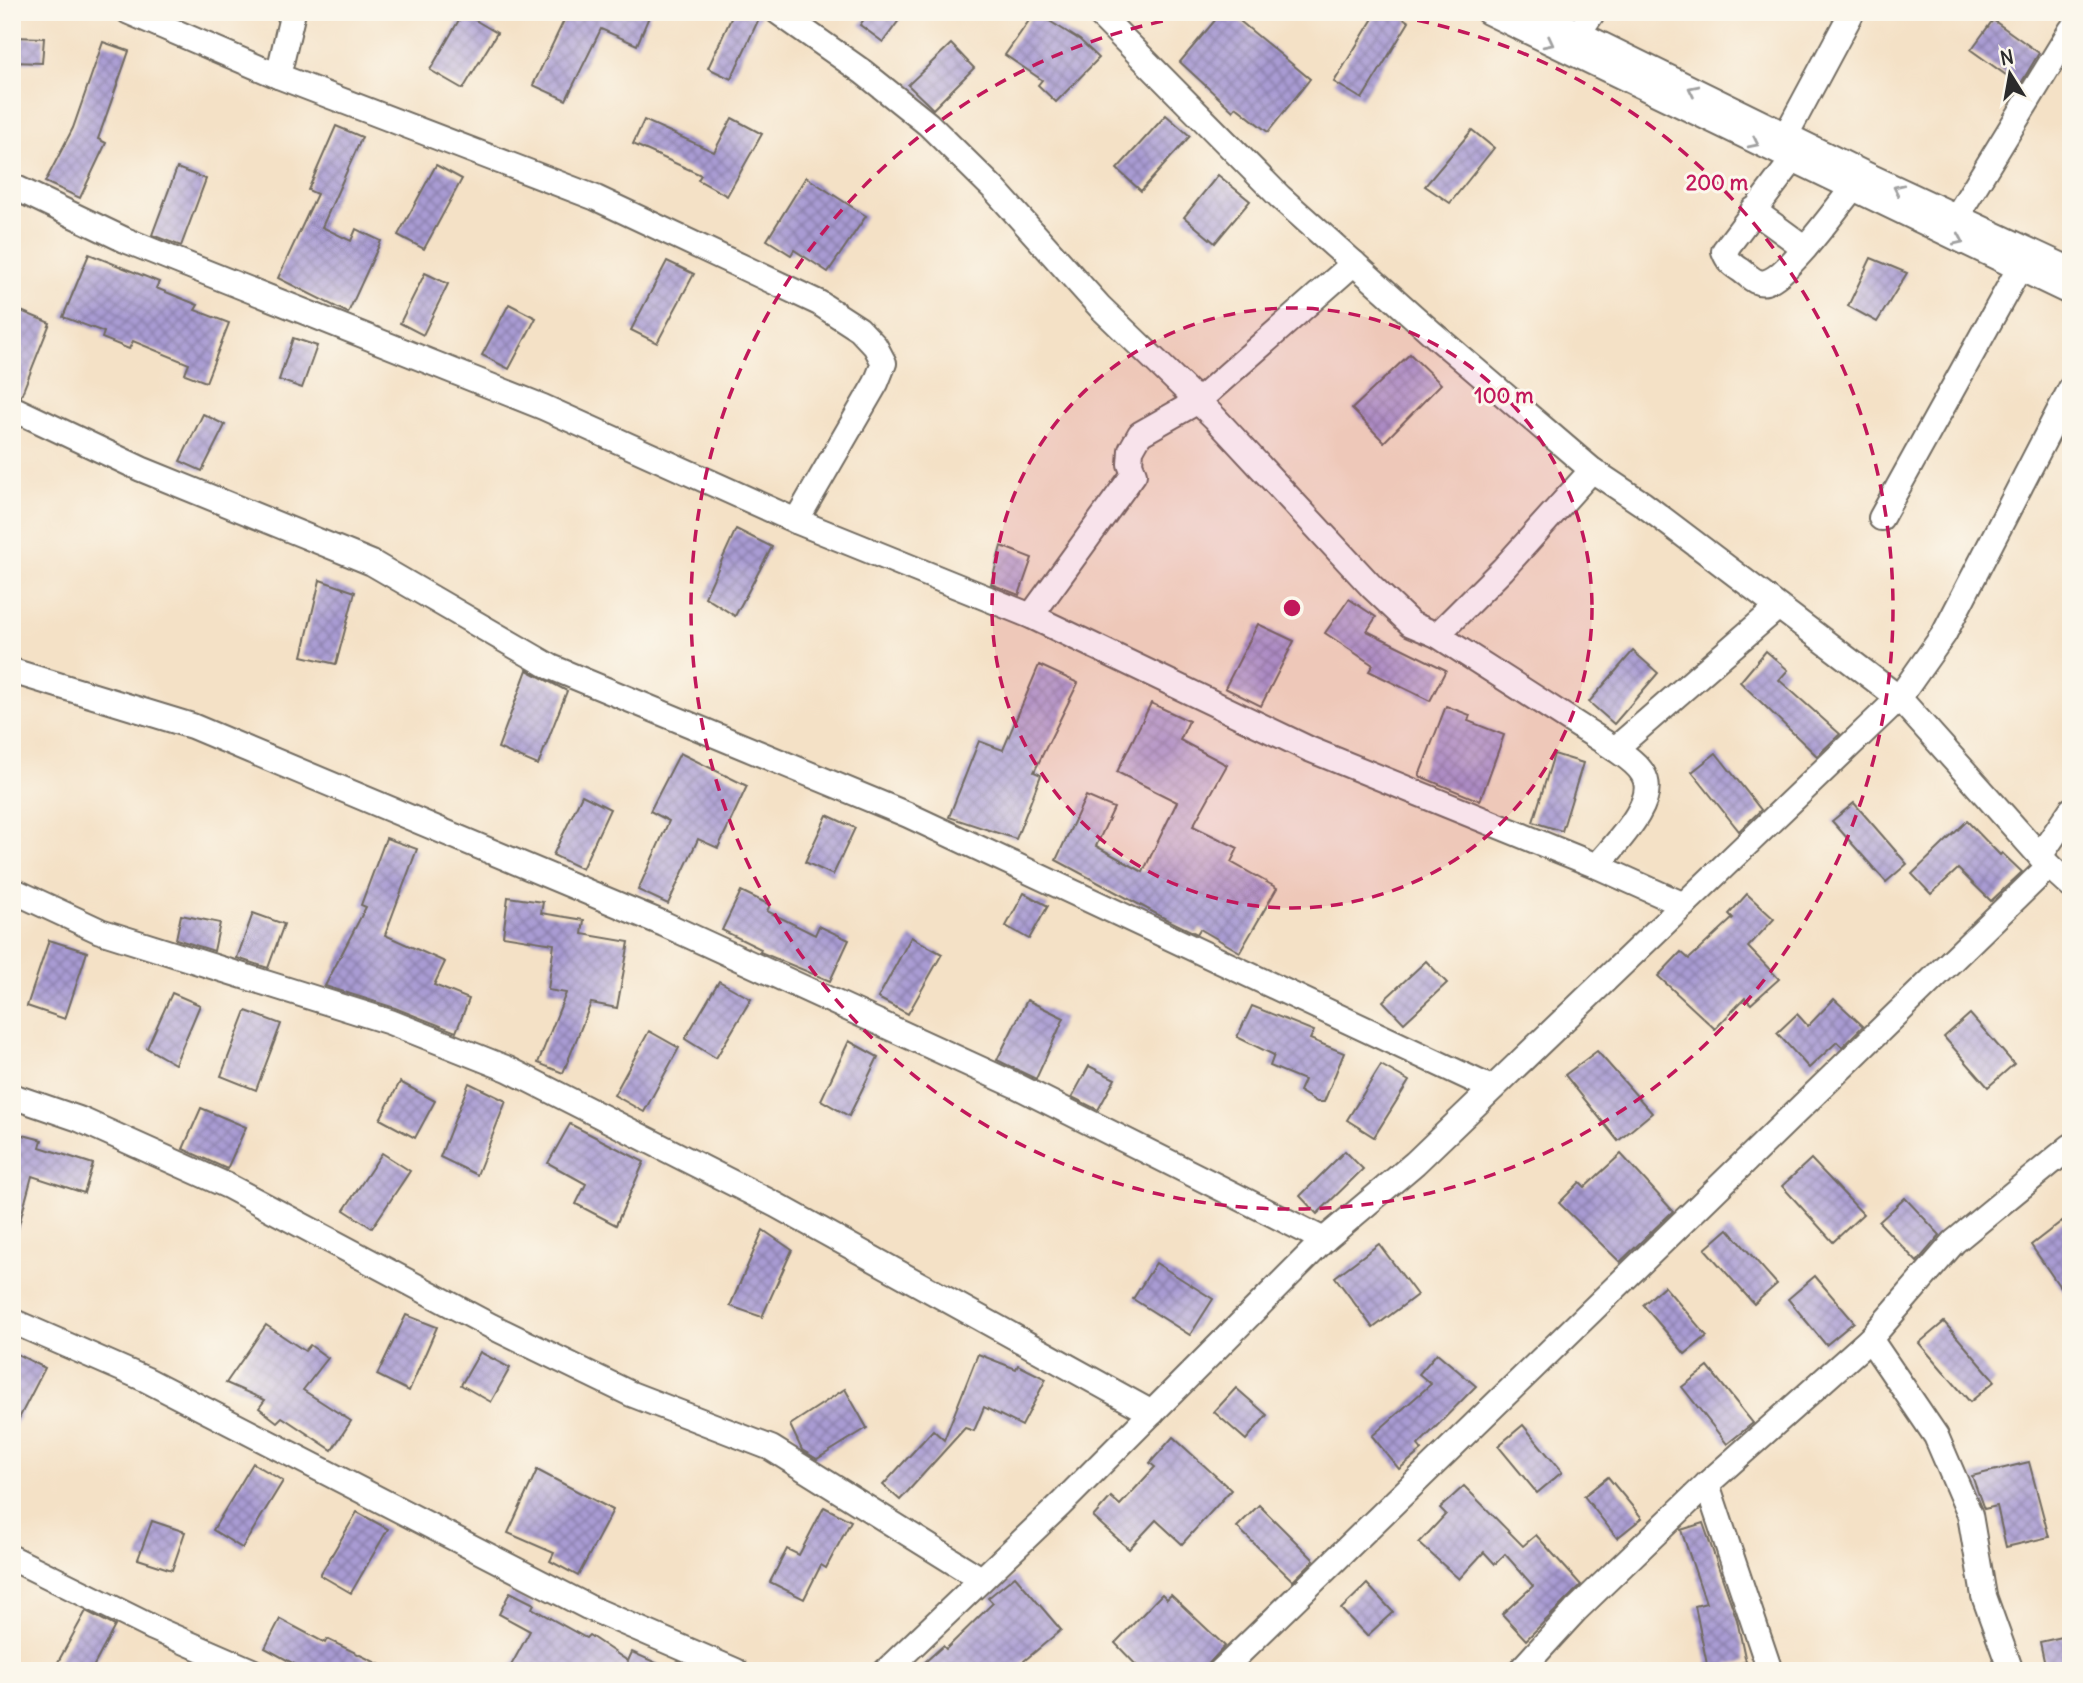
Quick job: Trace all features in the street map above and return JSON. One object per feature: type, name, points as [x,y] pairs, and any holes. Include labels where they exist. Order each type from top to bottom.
[{"type":"street","points":[[129,12],[278,76],[596,198],[819,303],[859,329],[875,346],[884,363],[876,383],[796,521]]},
{"type":"street","points":[[278,76],[293,12]]},
{"type":"street","points":[[778,12],[863,72],[928,124],[994,189],[1100,307],[1199,401],[1411,624],[1437,635],[1636,764],[1645,776],[1648,790],[1644,806],[1597,866]]},
{"type":"street","points":[[1097,12],[1280,197],[1592,470],[1899,698],[2044,861],[2071,886]]},
{"type":"street","points":[[1488,12],[1851,190],[2071,293]]},
{"type":"street","points":[[1535,12],[2071,270]]},
{"type":"street","points":[[1578,34],[1593,12]]},
{"type":"street","points":[[1786,135],[1852,12]]},
{"type":"street","points":[[1957,216],[2071,30]]},
{"type":"street","points":[[1792,161],[1724,251],[1727,261],[1758,283],[1768,282],[1805,248],[1851,190]]},
{"type":"street","points":[[12,186],[125,240],[543,407],[796,521],[1031,616],[1310,749],[1597,866],[1684,905]]},
{"type":"street","points":[[1753,210],[1805,248]]},
{"type":"street","points":[[1031,616],[1134,474],[1130,464],[1131,450],[1140,434],[1199,401],[1354,263]]},
{"type":"street","points":[[1881,518],[2020,267]]},
{"type":"street","points":[[886,1671],[1152,1413],[1324,1241],[1415,1163],[1899,698],[1944,634],[2071,388]]},
{"type":"street","points":[[12,408],[141,469],[372,563],[551,667],[908,815],[1491,1088]]},
{"type":"street","points":[[1437,635],[1503,569],[1592,470]]},
{"type":"street","points":[[1615,749],[1778,607]]},
{"type":"street","points":[[12,671],[192,726],[664,924],[1015,1085],[1324,1241]]},
{"type":"street","points":[[1221,1671],[2044,861],[2071,810]]},
{"type":"street","points":[[12,890],[100,931],[390,1022],[508,1069],[776,1205],[1152,1413]]},
{"type":"street","points":[[12,1096],[79,1119],[228,1186],[491,1326],[631,1394],[771,1448],[981,1579]]},
{"type":"street","points":[[1520,1671],[1575,1611],[1707,1484],[1870,1339],[1954,1242],[2071,1146]]},
{"type":"street","points":[[12,1321],[145,1379],[588,1607],[736,1671]]},
{"type":"street","points":[[1870,1339],[1936,1436],[1970,1515],[1984,1596],[2011,1671]]},
{"type":"street","points":[[1707,1484],[1770,1671]]},
{"type":"street","points":[[12,1558],[153,1628],[252,1671]]},
{"type":"building","points":[[568,12],[651,12],[637,45],[601,29],[566,100],[533,85]]},
{"type":"building","points":[[734,12],[762,12],[731,79],[708,68]]},
{"type":"building","points":[[869,12],[905,12],[883,42],[860,25]]},
{"type":"building","points":[[1035,12],[1080,40],[1099,58],[1056,102],[1038,85],[1042,80],[1005,55]]},
{"type":"building","points":[[1222,12],[1229,12],[1310,79],[1268,132],[1236,107],[1233,111],[1180,62]]},
{"type":"building","points":[[1377,12],[1394,12],[1409,22],[1362,99],[1334,82]]},
{"type":"building","points":[[463,13],[497,33],[463,89],[430,70]]},
{"type":"building","points":[[1993,20],[2039,53],[2020,85],[1971,50]]},
{"type":"building","points":[[12,37],[44,38],[42,63],[12,62]]},
{"type":"building","points":[[103,42],[129,51],[98,139],[106,143],[80,198],[45,182],[73,128]]},
{"type":"building","points":[[951,44],[974,68],[933,109],[908,85]]},
{"type":"building","points":[[1166,115],[1190,136],[1141,191],[1117,169]]},
{"type":"building","points":[[732,118],[762,134],[727,196],[698,180],[701,175],[633,144],[644,120],[714,152]]},
{"type":"building","points":[[336,126],[362,137],[322,227],[351,241],[356,229],[381,241],[348,313],[278,278],[317,194],[308,190]]},
{"type":"building","points":[[1472,130],[1494,148],[1450,203],[1425,186]]},
{"type":"building","points":[[436,165],[462,179],[424,249],[398,235]]},
{"type":"building","points":[[177,168],[206,179],[181,246],[152,235]]},
{"type":"building","points":[[1218,175],[1250,201],[1215,243],[1184,217]]},
{"type":"building","points":[[806,177],[866,216],[828,272],[794,250],[791,255],[767,240]]},
{"type":"building","points":[[89,254],[159,282],[156,288],[198,305],[195,310],[229,323],[206,382],[185,374],[189,364],[133,341],[129,349],[102,338],[104,332],[63,317]]},
{"type":"building","points":[[1871,258],[1907,273],[1877,322],[1848,306]]},
{"type":"building","points":[[667,261],[694,274],[657,343],[631,330]]},
{"type":"building","points":[[425,273],[448,284],[423,335],[400,323]]},
{"type":"building","points":[[509,304],[536,318],[509,369],[482,355]]},
{"type":"building","points":[[21,311],[50,323],[21,396],[12,393],[12,333]]},
{"type":"building","points":[[293,338],[317,346],[302,388],[279,380]]},
{"type":"building","points":[[1410,354],[1441,384],[1384,442],[1352,409]]},
{"type":"building","points":[[203,414],[225,425],[202,471],[180,461]]},
{"type":"building","points":[[736,529],[772,547],[735,616],[705,597]]},
{"type":"building","points":[[1001,546],[1032,558],[1019,595],[991,584]]},
{"type":"building","points":[[320,580],[355,592],[336,664],[302,656]]},
{"type":"building","points":[[1349,599],[1376,617],[1367,631],[1446,670],[1430,701],[1369,671],[1373,665],[1325,633]]},
{"type":"building","points":[[1258,624],[1294,641],[1261,706],[1225,688]]},
{"type":"building","points":[[1633,651],[1658,673],[1614,724],[1589,702]]},
{"type":"building","points":[[1766,651],[1788,670],[1779,680],[1840,734],[1817,756],[1740,682]]},
{"type":"building","points":[[1039,665],[1078,683],[1034,772],[1041,775],[1016,839],[949,817],[979,741],[1003,750]]},
{"type":"building","points":[[527,670],[567,691],[538,765],[498,748]]},
{"type":"building","points":[[1151,703],[1189,721],[1180,740],[1227,765],[1193,826],[1238,848],[1231,862],[1277,888],[1240,952],[1200,929],[1197,934],[1166,919],[1056,860],[1086,796],[1114,808],[1096,846],[1143,872],[1177,802],[1117,772]]},
{"type":"building","points":[[1446,706],[1470,715],[1468,721],[1504,735],[1480,801],[1419,776]]},
{"type":"building","points":[[680,753],[747,786],[718,848],[698,839],[668,904],[638,890],[669,821],[650,811]]},
{"type":"building","points":[[1716,753],[1761,810],[1739,831],[1692,772]]},
{"type":"building","points":[[1554,754],[1583,763],[1562,831],[1533,822]]},
{"type":"building","points":[[582,795],[610,809],[582,869],[553,855]]},
{"type":"building","points":[[1854,803],[1907,864],[1886,882],[1832,821]]},
{"type":"building","points":[[827,815],[855,828],[833,875],[805,862]]},
{"type":"building","points":[[1967,821],[2000,855],[2002,853],[2022,872],[1991,901],[1958,869],[1931,894],[1912,874]]},
{"type":"building","points":[[386,838],[417,849],[385,935],[445,962],[434,985],[469,999],[456,1032],[395,1008],[325,986],[366,907],[361,905]]},
{"type":"building","points":[[741,891],[770,905],[767,911],[815,935],[819,926],[849,940],[830,981],[760,952],[761,949],[722,930]]},
{"type":"building","points":[[1024,893],[1048,906],[1029,939],[1006,926]]},
{"type":"building","points":[[1747,894],[1774,919],[1748,947],[1779,979],[1751,1004],[1745,998],[1715,1029],[1658,976],[1681,952],[1689,959],[1733,918],[1729,914]]},
{"type":"building","points":[[508,897],[543,902],[541,913],[584,920],[582,934],[629,942],[617,1008],[591,1003],[563,1073],[538,1063],[566,993],[548,990],[554,944],[503,936]]},
{"type":"building","points":[[253,913],[284,924],[268,968],[237,958]]},
{"type":"building","points":[[181,915],[220,923],[214,951],[176,939]]},
{"type":"building","points":[[911,937],[942,954],[908,1014],[878,998]]},
{"type":"building","points":[[49,940],[87,952],[65,1019],[27,1006]]},
{"type":"building","points":[[1426,961],[1447,983],[1404,1023],[1383,1001]]},
{"type":"building","points":[[719,981],[751,999],[716,1058],[685,1039]]},
{"type":"building","points":[[172,993],[200,1005],[175,1064],[147,1048]]},
{"type":"building","points":[[1834,999],[1863,1026],[1842,1047],[1837,1042],[1809,1068],[1777,1033],[1797,1014],[1808,1026]]},
{"type":"building","points":[[1027,1000],[1064,1018],[1036,1079],[997,1060]]},
{"type":"building","points":[[1252,1006],[1314,1031],[1310,1039],[1344,1053],[1324,1102],[1317,1102],[1299,1091],[1304,1080],[1270,1066],[1274,1055],[1237,1037]]},
{"type":"building","points":[[246,1011],[281,1024],[256,1090],[221,1076]]},
{"type":"building","points":[[1970,1014],[2014,1064],[1988,1087],[1944,1037]]},
{"type":"building","points":[[649,1031],[679,1048],[644,1112],[614,1095]]},
{"type":"building","points":[[849,1041],[878,1057],[849,1116],[821,1100]]},
{"type":"building","points":[[1597,1051],[1652,1113],[1618,1141],[1565,1075]]},
{"type":"building","points":[[1381,1065],[1409,1081],[1374,1137],[1347,1120]]},
{"type":"building","points":[[1089,1066],[1115,1079],[1098,1110],[1072,1097]]},
{"type":"building","points":[[400,1082],[435,1101],[415,1138],[380,1119]]},
{"type":"building","points":[[469,1083],[506,1101],[477,1175],[440,1157]]},
{"type":"building","points":[[201,1108],[246,1127],[227,1169],[183,1149]]},
{"type":"building","points":[[570,1124],[644,1162],[616,1225],[576,1204],[586,1184],[548,1163]]},
{"type":"building","points":[[12,1132],[42,1140],[40,1147],[93,1164],[84,1193],[32,1176],[17,1232],[12,1231]]},
{"type":"building","points":[[1345,1151],[1363,1169],[1317,1214],[1300,1196]]},
{"type":"building","points":[[382,1153],[410,1171],[372,1228],[344,1210]]},
{"type":"building","points":[[1621,1154],[1673,1211],[1620,1262],[1559,1203],[1580,1182],[1585,1187]]},
{"type":"building","points":[[1811,1159],[1863,1214],[1833,1242],[1782,1186]]},
{"type":"building","points":[[1905,1198],[1940,1235],[1917,1262],[1879,1222]]},
{"type":"building","points":[[2062,1221],[2071,1234],[2071,1303],[2031,1245]]},
{"type":"building","points":[[1728,1229],[1777,1284],[1754,1304],[1705,1249]]},
{"type":"building","points":[[763,1230],[792,1250],[762,1317],[730,1306]]},
{"type":"building","points":[[1379,1244],[1417,1295],[1373,1328],[1335,1277]]},
{"type":"building","points":[[1156,1263],[1213,1299],[1190,1335],[1133,1299]]},
{"type":"building","points":[[1815,1276],[1854,1322],[1826,1345],[1788,1299]]},
{"type":"building","points":[[1664,1286],[1707,1336],[1685,1354],[1643,1305]]},
{"type":"building","points":[[406,1315],[437,1327],[409,1391],[377,1375]]},
{"type":"building","points":[[1944,1322],[1995,1381],[1970,1402],[1919,1343]]},
{"type":"building","points":[[266,1325],[305,1351],[310,1345],[328,1358],[303,1390],[351,1421],[332,1450],[282,1417],[277,1422],[259,1408],[265,1400],[226,1383]]},
{"type":"building","points":[[480,1352],[510,1368],[491,1402],[461,1385]]},
{"type":"building","points":[[1437,1353],[1476,1386],[1418,1445],[1422,1450],[1399,1469],[1372,1436],[1431,1384],[1419,1374]]},
{"type":"building","points":[[17,1354],[45,1368],[12,1432],[12,1363]]},
{"type":"building","points":[[978,1354],[1016,1369],[1018,1365],[1046,1379],[1022,1426],[984,1407],[974,1431],[965,1428],[900,1500],[883,1485],[933,1430],[944,1440]]},
{"type":"building","points":[[1708,1367],[1753,1423],[1727,1444],[1682,1387]]},
{"type":"building","points":[[1236,1388],[1267,1415],[1246,1440],[1214,1412]]},
{"type":"building","points":[[845,1389],[867,1428],[817,1459],[802,1450],[790,1425]]},
{"type":"building","points":[[1523,1425],[1562,1472],[1537,1493],[1498,1446]]},
{"type":"building","points":[[1173,1437],[1231,1490],[1182,1544],[1156,1520],[1129,1549],[1093,1517],[1111,1497],[1120,1505],[1155,1467],[1150,1463]]},
{"type":"building","points":[[2029,1462],[2049,1537],[2006,1547],[1997,1506],[1984,1509],[1972,1476]]},
{"type":"building","points":[[253,1463],[283,1481],[242,1548],[213,1530]]},
{"type":"building","points":[[537,1470],[613,1510],[578,1576],[550,1561],[554,1553],[508,1533]]},
{"type":"building","points":[[1608,1477],[1642,1518],[1617,1538],[1584,1496]]},
{"type":"building","points":[[1464,1486],[1523,1546],[1536,1535],[1581,1585],[1526,1640],[1502,1614],[1533,1586],[1505,1554],[1495,1564],[1484,1552],[1459,1579],[1419,1543],[1446,1514],[1440,1508]]},
{"type":"building","points":[[1259,1505],[1314,1560],[1293,1581],[1237,1527]]},
{"type":"building","points":[[824,1507],[851,1521],[826,1568],[821,1565],[804,1599],[770,1582],[787,1549],[799,1555]]},
{"type":"building","points":[[357,1512],[388,1529],[351,1593],[320,1575]]},
{"type":"building","points":[[152,1521],[185,1532],[172,1570],[138,1559]]},
{"type":"building","points":[[1703,1523],[1737,1620],[1746,1662],[1708,1669],[1695,1606],[1706,1603],[1681,1530]]},
{"type":"building","points":[[1015,1576],[1061,1630],[1012,1671],[915,1671],[943,1646],[946,1649],[993,1603],[988,1598]]},
{"type":"building","points":[[1367,1584],[1393,1612],[1367,1636],[1341,1609]]},
{"type":"building","points":[[510,1592],[534,1604],[532,1608],[586,1638],[589,1635],[628,1661],[632,1652],[674,1671],[508,1671],[530,1631],[499,1614]]},
{"type":"building","points":[[1162,1594],[1167,1599],[1171,1595],[1225,1646],[1202,1671],[1142,1671],[1115,1643]]},
{"type":"building","points":[[86,1611],[115,1626],[91,1671],[53,1671]]},
{"type":"building","points":[[280,1619],[325,1643],[327,1639],[393,1671],[307,1671],[265,1648]]},
{"type":"building","points":[[2071,1635],[2071,1664],[2046,1670],[2040,1642]]}]
